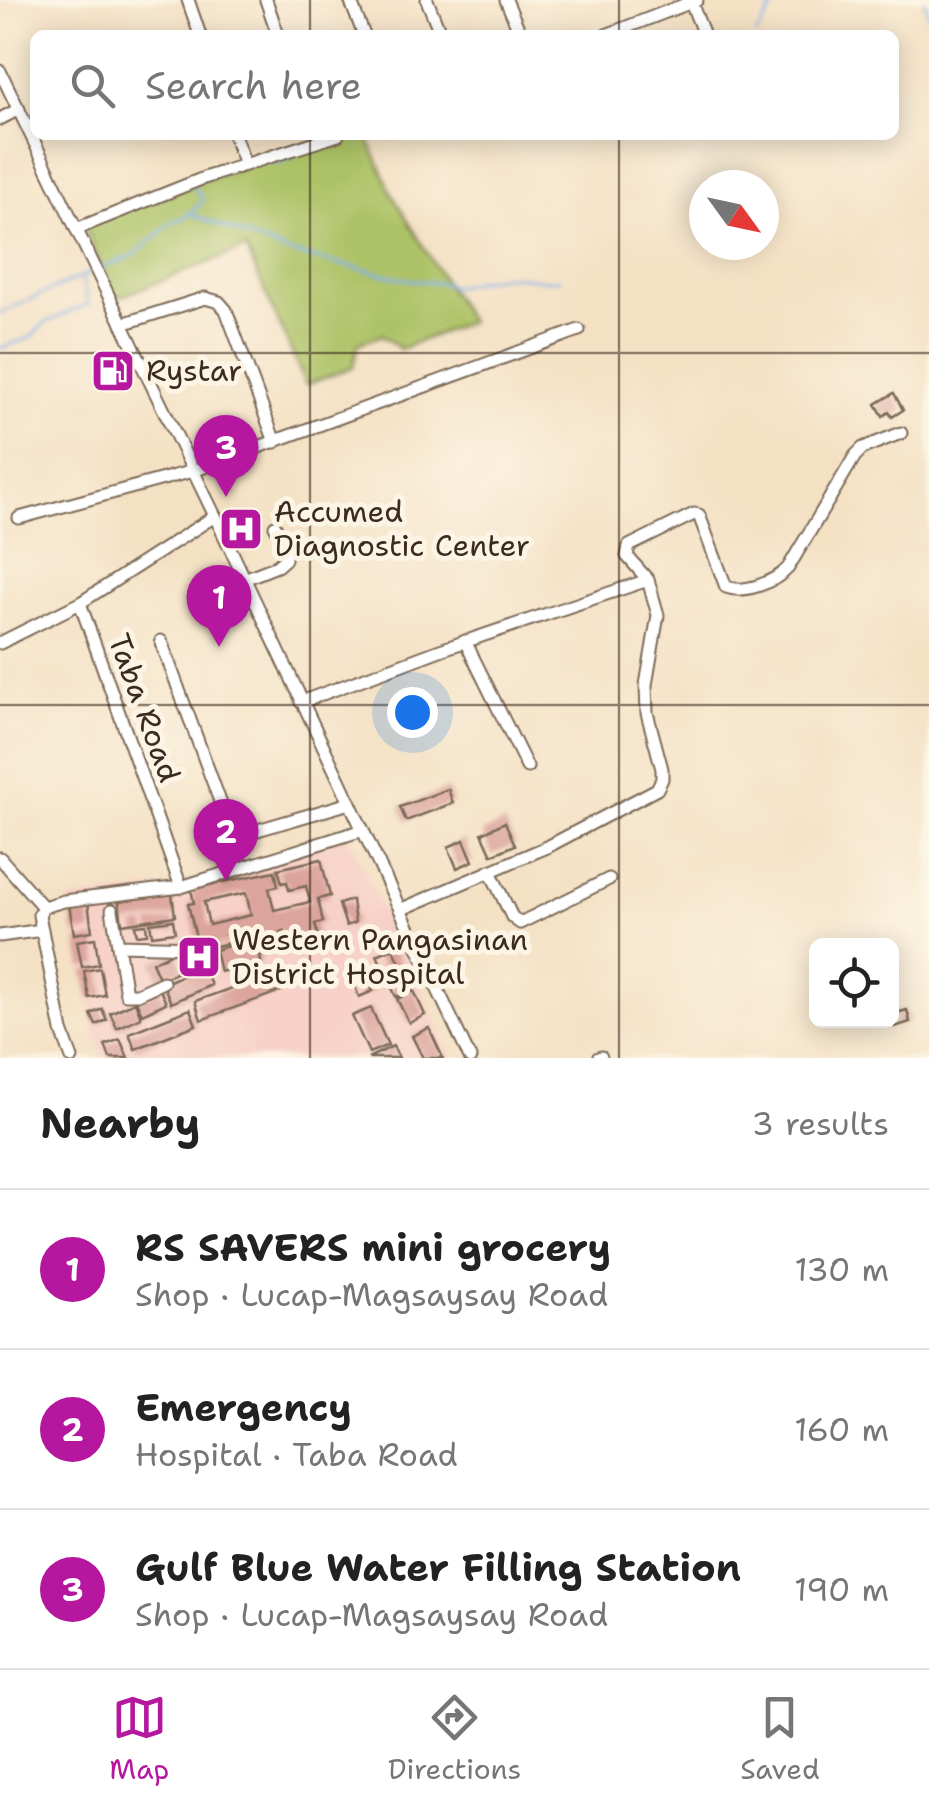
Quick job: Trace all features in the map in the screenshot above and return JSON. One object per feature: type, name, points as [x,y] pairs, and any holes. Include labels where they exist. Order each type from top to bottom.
[{"type":"street","points":[[188,0],[198,30]]},
{"type":"street","points":[[266,0],[276,30]]},
{"type":"street","points":[[350,0],[362,30]]},
{"type":"street","points":[[427,0],[439,30]]},
{"type":"street","points":[[506,0],[518,30]]},
{"type":"street","points":[[619,30],[692,1],[702,30]]},
{"type":"street","points":[[0,71],[30,132]]},
{"type":"street","points":[[0,119],[19,109]]},
{"type":"street","points":[[34,140],[470,1058]]},
{"type":"street","points":[[236,140],[244,165]]},
{"type":"street","points":[[76,228],[312,140]]},
{"type":"street","points":[[122,324],[205,298],[219,302],[226,310],[275,442]]},
{"type":"street","points":[[19,518],[193,471],[579,330]]},
{"type":"street","points":[[402,909],[548,846],[657,789],[662,769],[647,713],[646,685],[658,615],[648,580],[627,556],[630,546],[694,514],[703,518],[726,587],[744,588],[774,580],[788,568],[855,456],[862,448],[901,433]]},
{"type":"street","points":[[0,644],[80,603],[215,516]]},
{"type":"street","points":[[244,579],[285,560],[286,547],[275,526]]},
{"type":"street","points":[[302,702],[465,641],[648,580]]},
{"type":"street","name":"Taba Road","points":[[80,603],[181,887]]},
{"type":"street","points":[[161,641],[232,834],[237,836],[350,803]]},
{"type":"street","points":[[465,641],[528,767]]},
{"type":"street","points":[[72,1058],[62,1031],[42,930],[39,914],[43,907],[181,887],[363,830]]},
{"type":"street","points":[[0,858],[43,907]]},
{"type":"street","points":[[490,871],[512,917],[520,923],[610,880]]},
{"type":"street","points":[[112,910],[126,994],[137,994],[163,982]]},
{"type":"street","points":[[0,936],[42,930]]},
{"type":"street","points":[[118,945],[200,947]]},
{"type":"shaded area","points":[[346,831],[453,1058],[103,1058],[68,900],[178,885]]},
{"type":"green space","points":[[317,140],[369,140],[393,196],[469,322],[400,349],[382,335],[358,344],[353,367],[306,385],[246,248],[115,299],[83,224]]},
{"type":"building","points":[[894,393],[903,410],[892,417],[889,412],[883,416],[876,404]]},
{"type":"building","points":[[448,789],[453,803],[406,821],[400,807]]},
{"type":"building","points":[[505,822],[515,845],[492,855],[482,833]]},
{"type":"building","points":[[464,840],[473,861],[457,868],[448,847]]},
{"type":"building","points":[[321,859],[330,896],[318,899],[323,922],[315,924],[319,940],[289,948],[284,931],[281,932],[286,950],[260,956],[261,962],[220,972],[215,950],[256,937],[199,950],[188,904],[194,903],[191,889],[275,871],[278,886],[269,888],[274,910],[310,902],[306,886],[289,890],[278,869]],"holes":[[[246,893],[251,915],[209,925],[204,902]]]},
{"type":"building","points":[[172,894],[175,916],[122,924],[119,901]]},
{"type":"building","points":[[352,900],[355,923],[346,926],[339,904]]},
{"type":"building","points":[[88,902],[92,931],[74,934],[69,905]]},
{"type":"building","points":[[173,920],[175,932],[152,935],[150,923]]},
{"type":"building","points":[[146,924],[147,934],[137,935],[135,925]]},
{"type":"building","points":[[95,938],[99,964],[82,967],[77,941]]},
{"type":"building","points":[[393,948],[413,990],[396,997],[377,955]]},
{"type":"building","points":[[176,951],[184,969],[160,980],[152,962]]},
{"type":"building","points":[[203,966],[211,985],[171,1003],[163,984]]},
{"type":"building","points":[[100,968],[105,995],[89,998],[84,971]]},
{"type":"building","points":[[283,970],[289,988],[201,1020],[195,1001]]},
{"type":"building","points":[[368,978],[373,991],[359,997],[354,984]]},
{"type":"building","points":[[160,990],[166,1003],[142,1014],[136,1001]]},
{"type":"building","points":[[414,991],[425,1015],[409,1023],[397,999]]},
{"type":"building","points":[[135,1002],[141,1017],[117,1028],[110,1013]]},
{"type":"building","points":[[371,1008],[388,1045],[369,1053],[352,1016]]},
{"type":"building","points":[[102,1009],[107,1020],[96,1025],[91,1014]]},
{"type":"building","points":[[190,1009],[196,1025],[135,1049],[129,1033]]},
{"type":"building","points":[[907,1010],[910,1022],[899,1026],[899,1012]]},
{"type":"building","points":[[429,1028],[443,1058],[423,1058],[412,1036]]},
{"type":"building","points":[[120,1039],[128,1058],[110,1058],[105,1045]]},
{"type":"building","points":[[393,1046],[399,1058],[368,1058]]},
{"type":"waterway","points":[[759,30],[778,0]]},
{"type":"waterway","points":[[925,0],[929,19]]},
{"type":"waterway","points":[[270,162],[282,162],[295,155]]},
{"type":"waterway","points":[[101,268],[133,256],[171,223],[188,215],[202,202],[193,187]]},
{"type":"waterway","points":[[191,214],[286,252],[450,287],[502,276],[559,279]]},
{"type":"waterway","points":[[0,313],[94,271]]},
{"type":"waterway","points":[[0,348],[30,338],[45,323],[88,304],[82,278]]},
{"type":"place","name":"Rystar","points":[[113,371]]},
{"type":"place","name":"Gulf Blue Water Filling Station","points":[[226,497]]},
{"type":"place","name":"Accumed Diagnostic Center","points":[[241,529]]},
{"type":"place","name":"RS SAVERS mini grocery","points":[[219,647]]},
{"type":"place","name":"Emergency","points":[[226,881]]},
{"type":"place","name":"Western Pangasinan District Hospital","points":[[199,957]]}]
